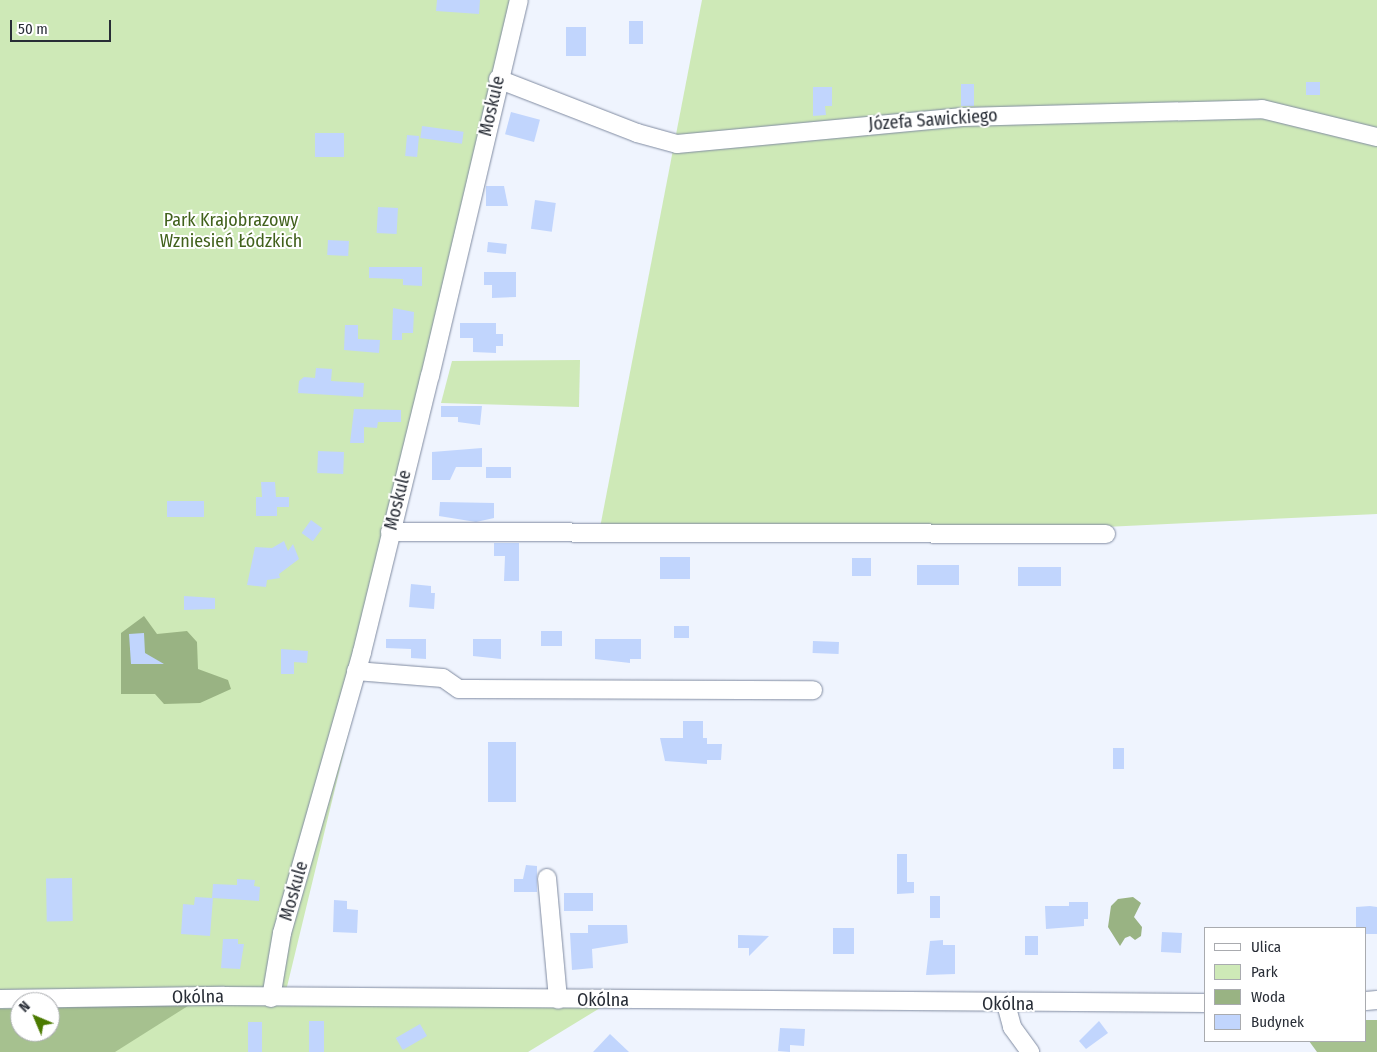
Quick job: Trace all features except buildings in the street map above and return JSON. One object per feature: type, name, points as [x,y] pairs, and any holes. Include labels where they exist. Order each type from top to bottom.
[{"type":"street","name":"Moskule","points":[[271,998],[282,933],[356,671],[430,376],[498,79],[519,0]]},
{"type":"street","name":"Józefa Sawickiego","points":[[498,79],[637,133],[677,144],[963,117],[1262,109],[1377,137]]},
{"type":"street","points":[[390,532],[1106,534]]},
{"type":"street","points":[[356,671],[443,678],[459,689],[813,690]]},
{"type":"street","points":[[546,878],[558,1000]]},
{"type":"street","name":"Okólna","points":[[0,999],[271,998],[1006,1004],[1204,1003]]},
{"type":"street","points":[[1006,1004],[1012,1027],[1030,1052]]},
{"type":"green space","name":"Park Krajobrazowy Wzniesień Łódzkich","points":[[0,0],[526,0],[285,995],[618,997],[528,1052],[0,1052]]},
{"type":"green space","points":[[702,0],[1377,0],[1377,514],[829,540],[598,538]]},
{"type":"green space","points":[[580,360],[579,407],[441,403],[452,361]]},
{"type":"shaded area","points":[[191,1004],[115,1052],[0,1052],[0,1009],[10,1009],[10,1042],[60,1042],[60,1008]]},
{"type":"shaded area","points":[[1367,1020],[1377,1020],[1377,1052],[1317,1052],[1310,1042],[1367,1042]]},
{"type":"water","points":[[144,616],[157,634],[187,631],[197,642],[198,669],[228,680],[231,689],[200,703],[164,704],[155,694],[121,694],[121,633]]},
{"type":"water","points":[[1133,897],[1141,903],[1134,917],[1142,927],[1141,936],[1135,940],[1130,936],[1125,938],[1120,946],[1108,927],[1111,906],[1118,899]]}]
